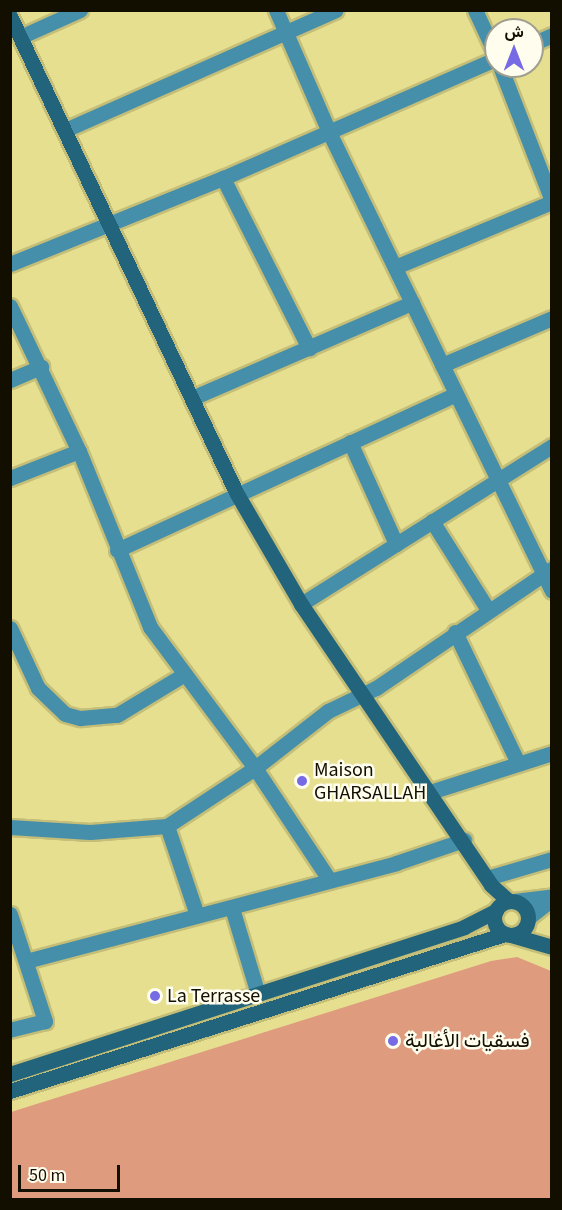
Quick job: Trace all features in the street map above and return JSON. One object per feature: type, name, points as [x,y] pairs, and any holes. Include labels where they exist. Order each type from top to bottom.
[{"type":"street","points":[[20,37],[80,10]]},
{"type":"street","points":[[276,10],[329,132],[456,394],[497,478],[548,571],[552,591]]},
{"type":"street","points":[[65,130],[336,10]]},
{"type":"street","points":[[475,10],[484,30]]},
{"type":"street","points":[[10,16],[237,494],[301,604],[464,840],[504,905]]},
{"type":"street","points":[[10,264],[223,178],[484,62]]},
{"type":"street","points":[[395,267],[552,202],[505,78]]},
{"type":"street","points":[[223,178],[309,348]]},
{"type":"street","points":[[192,398],[412,303]]},
{"type":"street","points":[[10,306],[79,451],[150,627],[183,675],[255,768],[328,878]]},
{"type":"street","points":[[442,365],[552,318]]},
{"type":"street","points":[[10,380],[41,367]]},
{"type":"street","points":[[117,550],[456,394]]},
{"type":"street","points":[[350,442],[396,544]]},
{"type":"street","points":[[301,604],[497,478],[552,446]]},
{"type":"street","points":[[10,478],[79,451]]},
{"type":"street","points":[[432,521],[488,610]]},
{"type":"street","points":[[10,827],[90,832],[166,826],[255,768],[328,711],[363,694],[548,571]]},
{"type":"street","points":[[10,628],[38,688],[65,714],[80,718],[117,715],[183,675]]},
{"type":"street","points":[[455,632],[518,763]]},
{"type":"street","points":[[430,792],[552,753]]},
{"type":"street","points":[[166,826],[197,915]]},
{"type":"street","points":[[27,961],[197,915],[232,908],[328,878],[396,863],[464,840]]},
{"type":"street","points":[[489,882],[552,859]]},
{"type":"street","points":[[10,1074],[464,927],[504,905],[552,897]]},
{"type":"street","points":[[10,1091],[521,932],[529,918],[552,897]]},
{"type":"street","points":[[504,905],[524,907],[529,918],[552,946]]},
{"type":"street","points":[[504,905],[497,927],[508,935],[552,946]]},
{"type":"street","points":[[232,908],[258,994]]},
{"type":"street","points":[[10,914],[13,932],[27,961],[45,1021],[10,1030]]},
{"type":"shaded area","name":"فسقيات الأغالبة","points":[[517,957],[551,971],[551,1199],[11,1199],[11,1112],[491,961]]},
{"type":"place","name":"Maison GHARSALLAH","points":[[302,781]]},
{"type":"place","name":"La Terrasse","points":[[155,996]]},
{"type":"place","name":"فسقيات الأغالبة","points":[[393,1041]]}]
